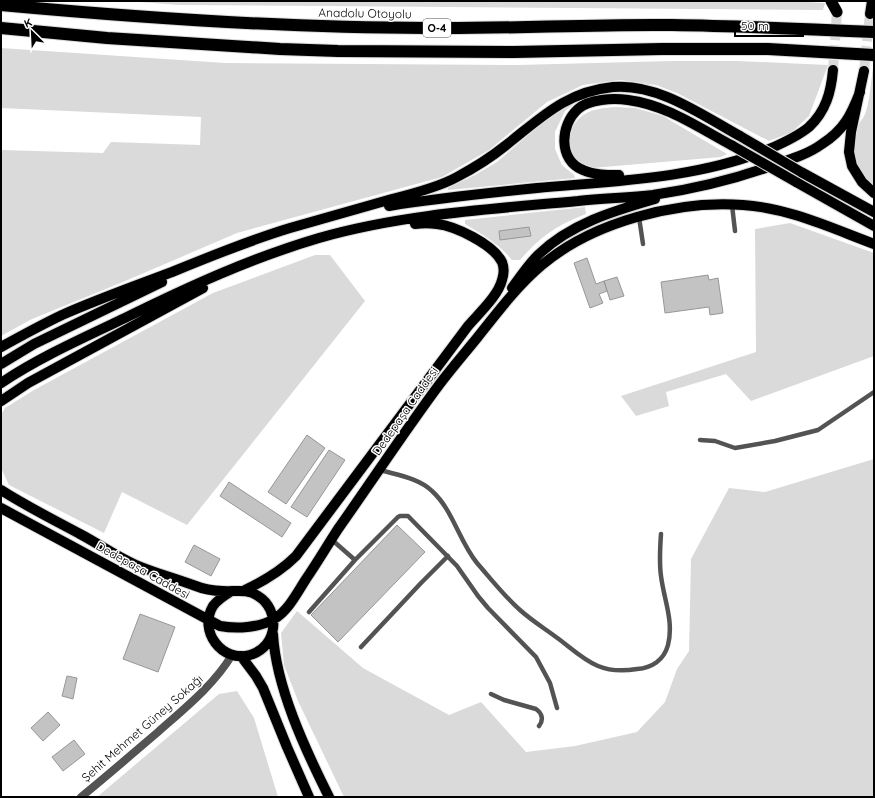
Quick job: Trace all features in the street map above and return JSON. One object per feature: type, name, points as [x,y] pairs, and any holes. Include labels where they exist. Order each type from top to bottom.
[{"type":"highway","points":[[831,1],[839,6]]},
{"type":"highway","name":"Anadolu Otoyolu","points":[[1,5],[109,15],[282,26],[425,28],[670,25],[773,27],[874,32]]},
{"type":"highway","name":"O-4","points":[[1,30],[280,49],[338,51],[499,52],[760,49],[874,55]]},
{"type":"main road","points":[[870,14],[872,1]]},
{"type":"main road","points":[[290,228],[382,207],[421,201],[687,172],[729,163],[758,154],[794,137],[809,128],[818,118],[826,105],[831,87],[833,70]]},
{"type":"main road","points":[[864,71],[851,132],[849,152],[852,166],[862,182],[874,193]]},
{"type":"main road","points":[[1,347],[68,313],[232,248],[290,228],[410,194],[455,179],[504,147],[542,115],[556,106],[573,97],[595,90],[628,87],[655,92],[675,101],[740,136],[801,172],[874,212]]},
{"type":"main road","points":[[480,334],[523,272],[538,255],[554,241],[595,218],[619,209],[749,174],[803,154],[822,144],[844,125],[852,114],[860,92]]},
{"type":"main road","points":[[687,172],[610,175],[595,174],[582,170],[572,162],[566,154],[564,130],[570,118],[579,108],[592,102],[627,100],[648,104],[668,111],[733,146],[874,226]]},
{"type":"main road","points":[[1,383],[41,359],[215,275],[321,238],[383,223],[453,213],[652,195],[721,182]]},
{"type":"main road","name":"Dedepaşa Caddesi","points":[[1,508],[220,626],[232,628],[248,627],[274,620],[293,600],[331,540],[439,384],[511,296],[547,261],[564,249],[593,234],[639,217],[678,207],[706,204],[769,208],[801,217],[874,244]]},
{"type":"main road","name":"Dedepaşa Caddesi","points":[[1,490],[136,565],[199,587],[214,590],[245,590],[260,583],[285,567],[296,556],[468,326],[496,292],[502,281],[504,271],[502,262],[494,252],[474,238],[448,226],[421,223],[359,228]]},
{"type":"main road","points":[[1,364],[34,344],[232,248]]},
{"type":"main road","points":[[1,401],[28,383],[184,298],[248,265],[283,250]]},
{"type":"main road","points":[[245,590],[257,595],[265,601],[271,610],[274,620],[274,649],[285,695],[317,774],[329,797]]},
{"type":"main road","points":[[232,591],[219,599],[210,612],[208,620],[212,640],[223,651],[236,656],[256,676],[263,688],[309,797]]},
{"type":"main road","points":[[236,656],[251,655],[260,651],[267,644],[273,632]]},
{"type":"street","name":"Şehit Mehmet Güney Sokağı","points":[[81,797],[192,702],[236,656]]},
{"type":"lane","points":[[732,205],[734,231]]},
{"type":"lane","points":[[639,217],[643,244]]},
{"type":"lane","points":[[700,440],[715,441],[735,448],[775,441],[818,430],[874,392]]},
{"type":"lane","points":[[380,470],[419,482],[434,492],[446,509],[469,553],[513,603],[526,615],[581,656],[599,667],[607,669],[634,670],[652,666],[658,662],[668,646],[670,620],[660,574],[661,534]]},
{"type":"lane","points":[[309,612],[355,560],[398,517],[408,516],[458,566],[464,577],[488,608],[536,657],[550,683],[556,708]]},
{"type":"lane","points":[[331,540],[355,560]]},
{"type":"lane","points":[[361,647],[448,556]]},
{"type":"lane","points":[[491,694],[504,700],[536,709],[540,712],[541,716],[542,723],[539,726]]},
{"type":"shaded area","points":[[126,1],[787,1],[825,3],[823,10],[179,5]]},
{"type":"shaded area","points":[[1,48],[225,63],[518,65],[738,61],[828,65],[809,116],[792,132],[769,141],[677,93],[656,85],[620,80],[583,85],[547,102],[489,150],[442,177],[237,233],[32,319],[1,336],[1,150],[103,153],[111,142],[200,145],[201,117],[1,108]]},
{"type":"shaded area","points":[[873,68],[874,188],[867,181],[858,167],[854,151],[854,143],[859,124],[865,115]]},
{"type":"shaded area","points":[[571,104],[573,105],[565,111],[555,132],[555,149],[562,165],[574,175],[575,178],[448,190],[448,188],[497,162],[553,114]]},
{"type":"shaded area","points":[[616,107],[635,108],[663,116],[727,154],[721,157],[592,168],[579,162],[571,154],[568,142],[572,129],[576,123],[585,114],[600,109]]},
{"type":"shaded area","points":[[585,207],[586,214],[566,222],[550,232],[535,244],[520,260],[512,260],[496,244],[465,224],[465,220]]},
{"type":"shaded area","points":[[790,223],[874,253],[874,356],[751,401],[726,374],[666,392],[669,406],[636,416],[621,396],[756,352],[755,229]]},
{"type":"shaded area","points":[[315,255],[330,255],[365,301],[187,525],[122,492],[104,533],[9,485],[1,468],[1,415],[5,408],[34,390],[213,293]]},
{"type":"shaded area","points":[[874,459],[874,797],[344,797],[298,701],[284,665],[281,633],[297,611],[363,668],[449,715],[481,702],[526,752],[575,746],[637,732],[665,702],[677,669],[689,651],[691,559],[729,488],[765,492]]},
{"type":"shaded area","points":[[237,691],[254,718],[278,797],[97,797],[219,694]]},
{"type":"building","points":[[529,227],[531,236],[500,240],[499,231]]},
{"type":"building","points":[[587,258],[596,284],[604,281],[607,291],[599,294],[603,303],[590,308],[574,263]]},
{"type":"building","points":[[708,275],[709,280],[718,278],[723,313],[710,315],[709,307],[665,313],[661,282]]},
{"type":"building","points":[[617,277],[624,296],[610,300],[604,281]]},
{"type":"building","points":[[307,435],[325,448],[286,504],[268,492]]},
{"type":"building","points":[[329,450],[345,460],[307,517],[291,507]]},
{"type":"building","points":[[229,482],[291,523],[282,537],[220,496]]},
{"type":"building","points":[[397,525],[425,552],[338,642],[311,615]]},
{"type":"building","points":[[194,545],[220,559],[211,576],[185,562]]},
{"type":"building","points":[[140,614],[175,627],[158,672],[123,659]]},
{"type":"building","points":[[67,676],[77,678],[73,699],[62,696]]},
{"type":"building","points":[[48,712],[60,725],[43,741],[31,728]]},
{"type":"building","points":[[74,740],[85,754],[63,771],[52,757]]},
{"type":"tunnel","points":[[833,70],[837,12]]},
{"type":"tunnel","points":[[864,71],[870,14]]}]
